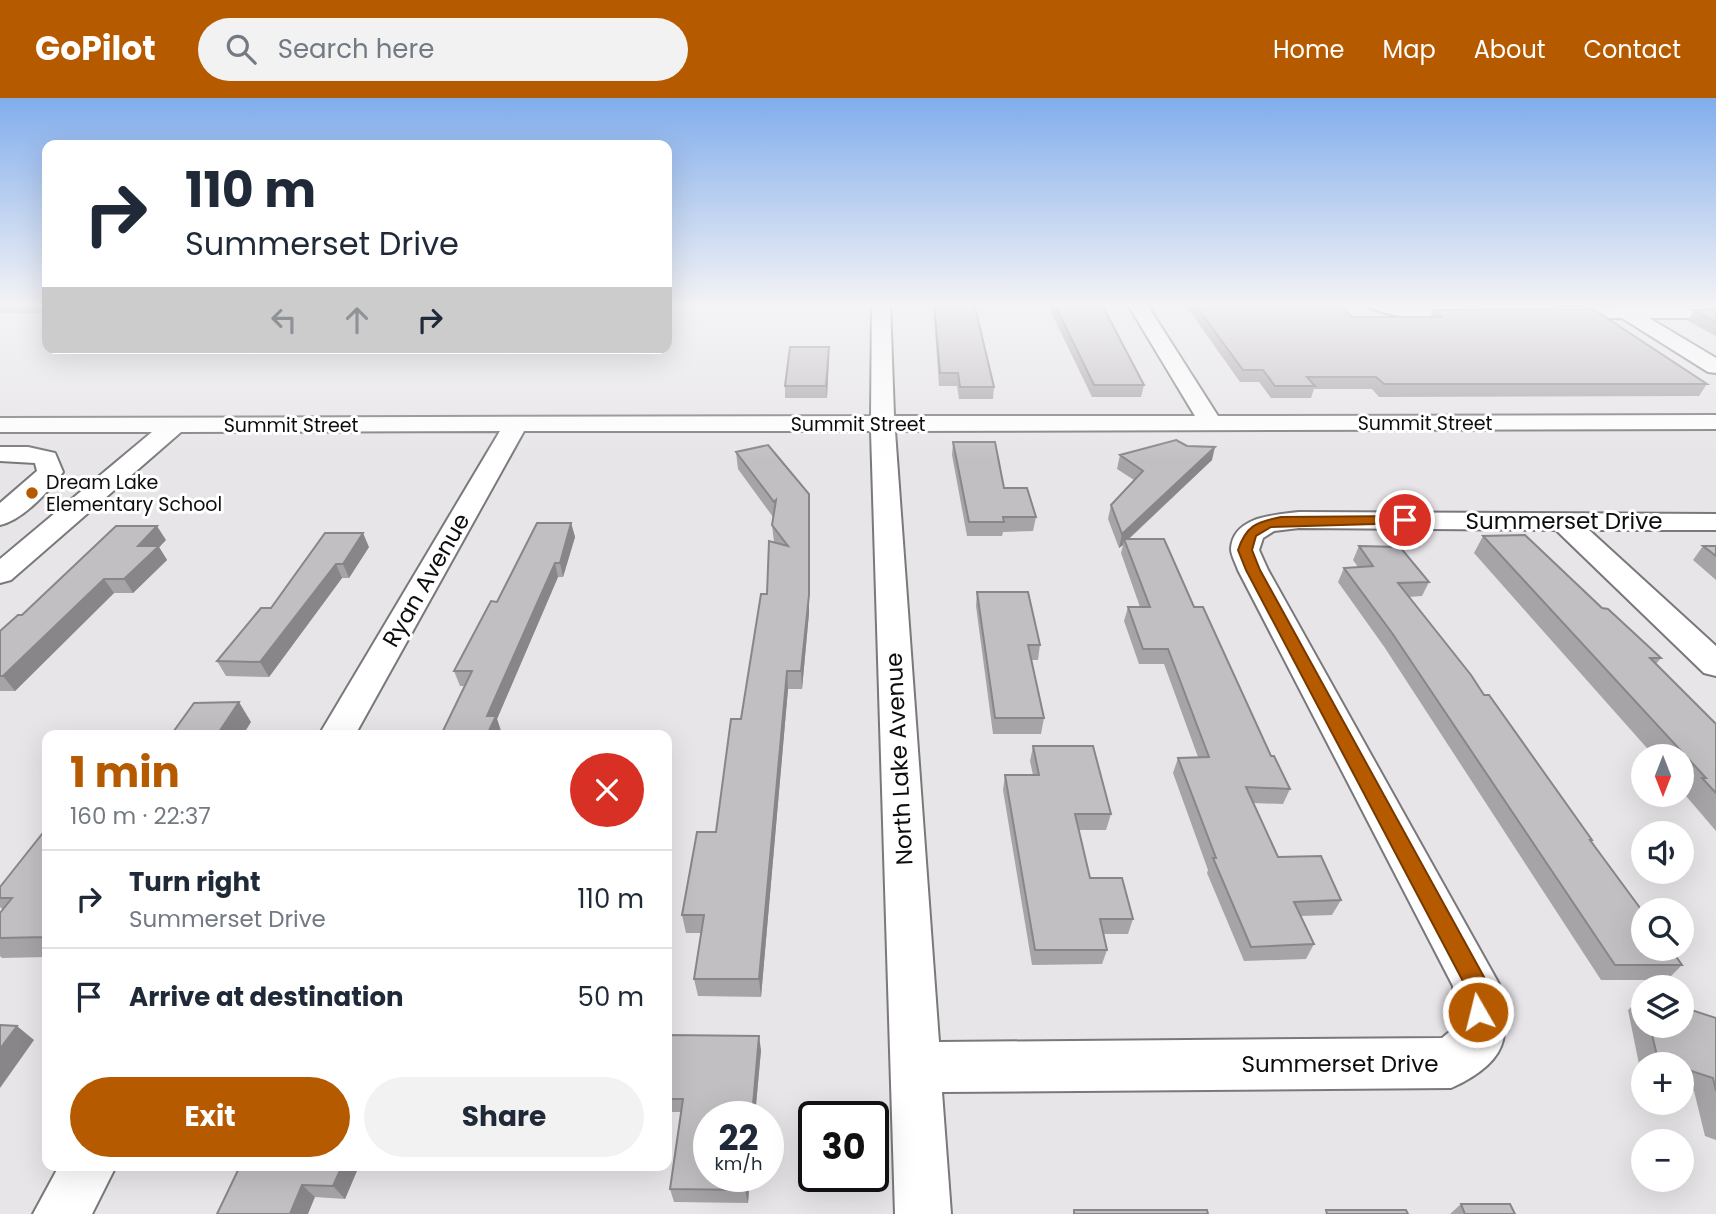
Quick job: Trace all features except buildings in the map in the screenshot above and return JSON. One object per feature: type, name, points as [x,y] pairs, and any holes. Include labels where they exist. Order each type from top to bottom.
[{"type":"street","name":"North Lake Avenue","points":[[881,355],[882,424],[923,1214]]},
{"type":"street","points":[[1169,355],[1211,423]]},
{"type":"street","points":[[1696,355],[1716,367]]},
{"type":"street","name":"Summit Street","points":[[0,425],[1716,422]]},
{"type":"street","name":"Ryan Avenue","points":[[340,730],[516,424]]},
{"type":"street","points":[[0,574],[175,425]]},
{"type":"street","points":[[0,454],[28,454],[46,458],[50,472],[0,517]]},
{"type":"street","name":"Summerset Drive","points":[[915,1067],[1451,1063],[1479,1039],[1476,984],[1253,570],[1245,550],[1250,534],[1267,524],[1281,521],[1716,522]]},
{"type":"street","points":[[1564,522],[1716,665]]},
{"type":"street","points":[[61,1214],[86,1171]]},
{"type":"place","name":"Dream Lake Elementary School","points":[[32,493]]},
{"type":"route","points":[[1405,520],[1281,521],[1267,524],[1250,534],[1245,550],[1253,570],[1476,984],[1478,1012]]}]
